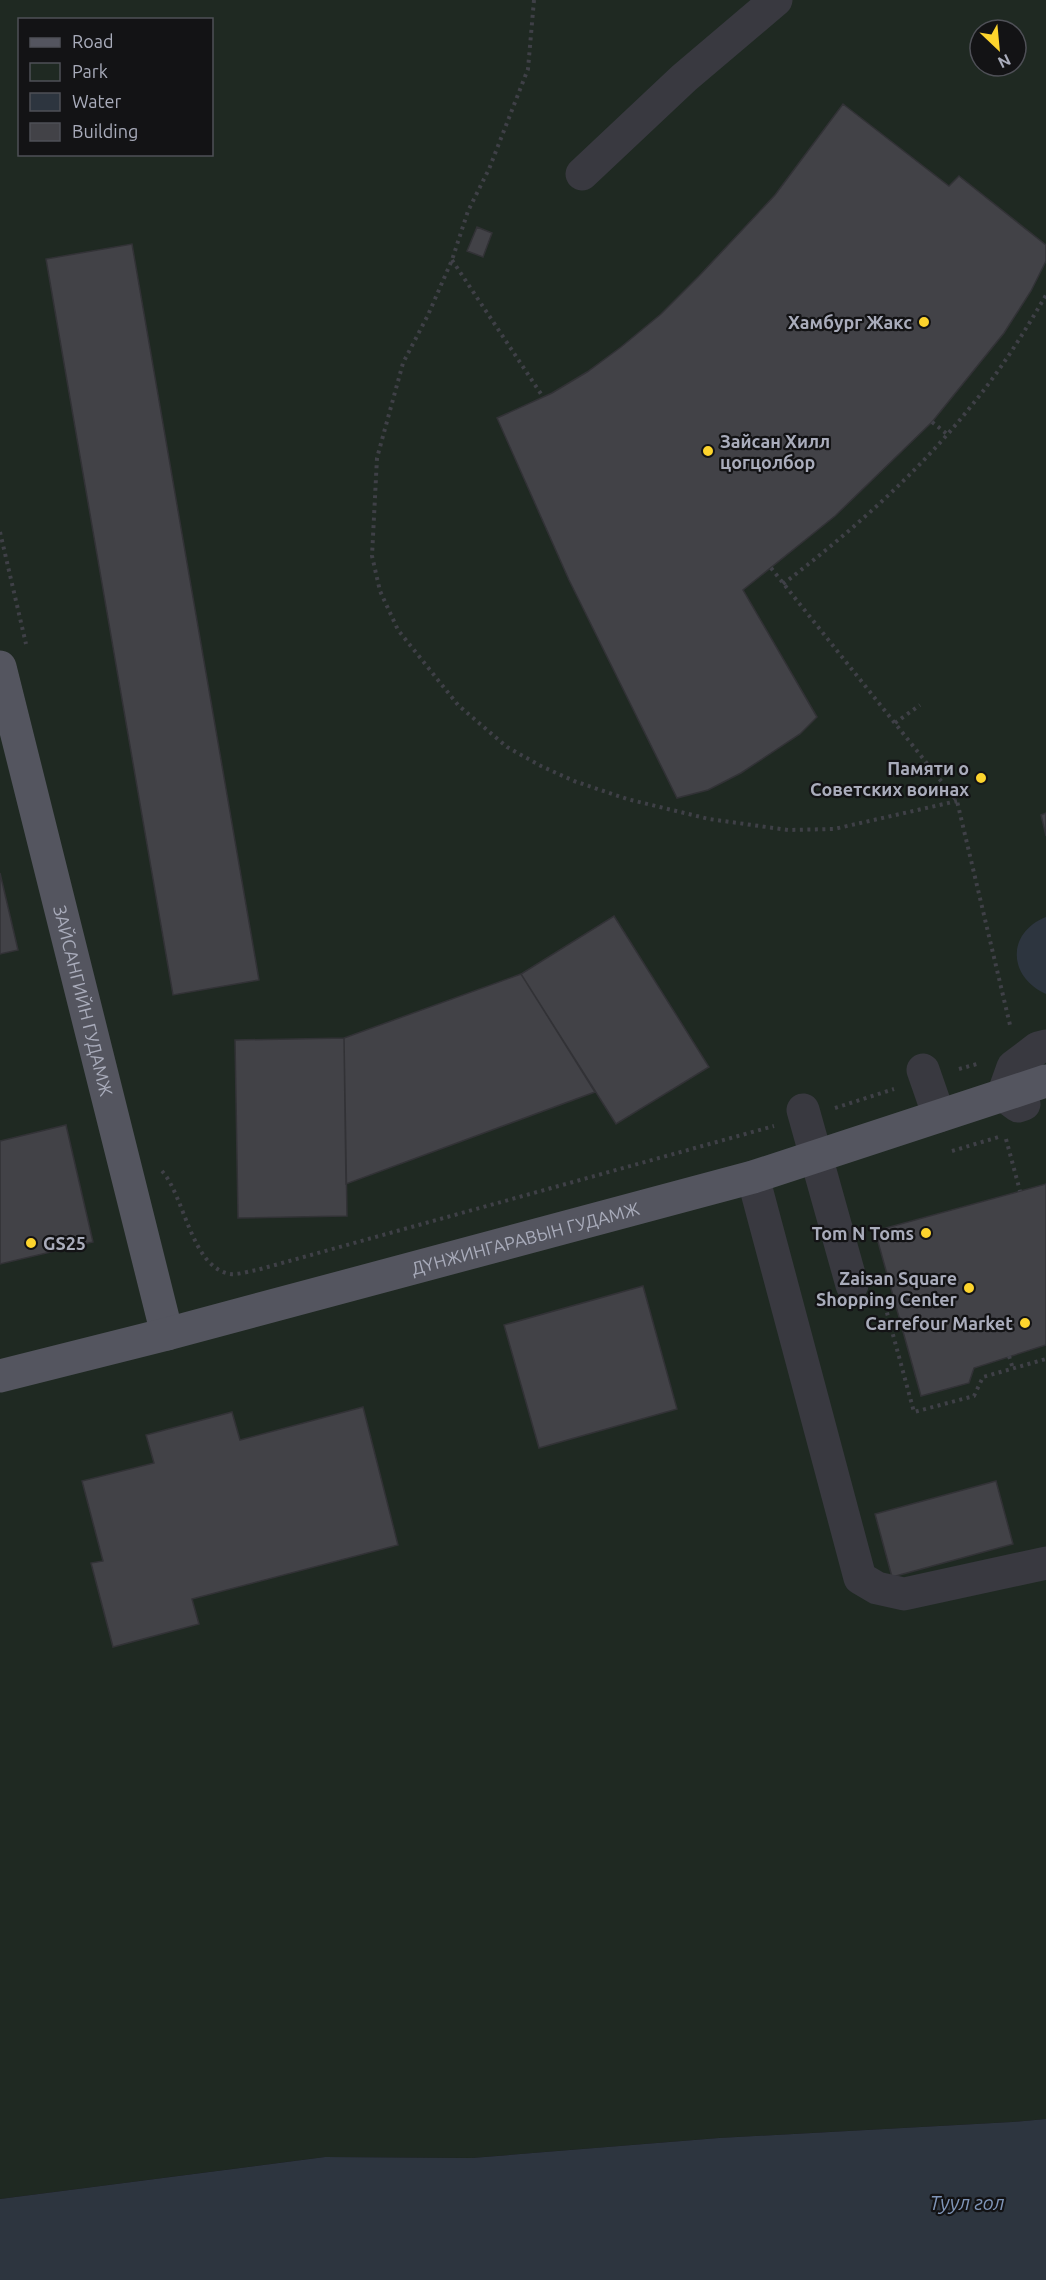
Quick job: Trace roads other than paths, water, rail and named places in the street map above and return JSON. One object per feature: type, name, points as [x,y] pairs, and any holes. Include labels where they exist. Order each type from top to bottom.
[{"type":"main road","name":"ЗАЙСАНГИЙН ГУДАМЖ","points":[[0,667],[167,1334]]},
{"type":"main road","name":"ДҮНЖИНГАРАВЫН ГУДАМЖ","points":[[0,1376],[167,1334],[753,1177],[1046,1081]]},
{"type":"street","points":[[582,174],[684,78],[776,0]]},
{"type":"street","points":[[1046,1046],[1038,1048],[1013,1068],[1003,1095],[1018,1106],[1046,1098]]},
{"type":"street","points":[[925,1074],[939,1116]]},
{"type":"street","points":[[804,1114],[852,1285]]},
{"type":"street","points":[[753,1177],[860,1578],[877,1588],[904,1594],[1046,1563]]},
{"type":"water","points":[[1046,917],[1046,994],[1024,977],[1017,955],[1018,944],[1024,933],[1033,924]]},
{"type":"water","name":"Туул гол","points":[[1046,2119],[1046,2280],[0,2280],[0,2199],[325,2157],[472,2158],[719,2138]]},
{"type":"place","name":"Хамбург Жакс","points":[[924,322]]},
{"type":"place","name":"Зайсан Хилл цогцолбор","points":[[708,451]]},
{"type":"place","name":"Памяти о Советских воинах","points":[[981,778]]},
{"type":"place","name":"Tom N Toms","points":[[926,1233]]},
{"type":"place","name":"GS25","points":[[31,1243]]},
{"type":"place","name":"Zaisan Square Shopping Center","points":[[969,1288]]},
{"type":"place","name":"Carrefour Market","points":[[1025,1323]]}]
